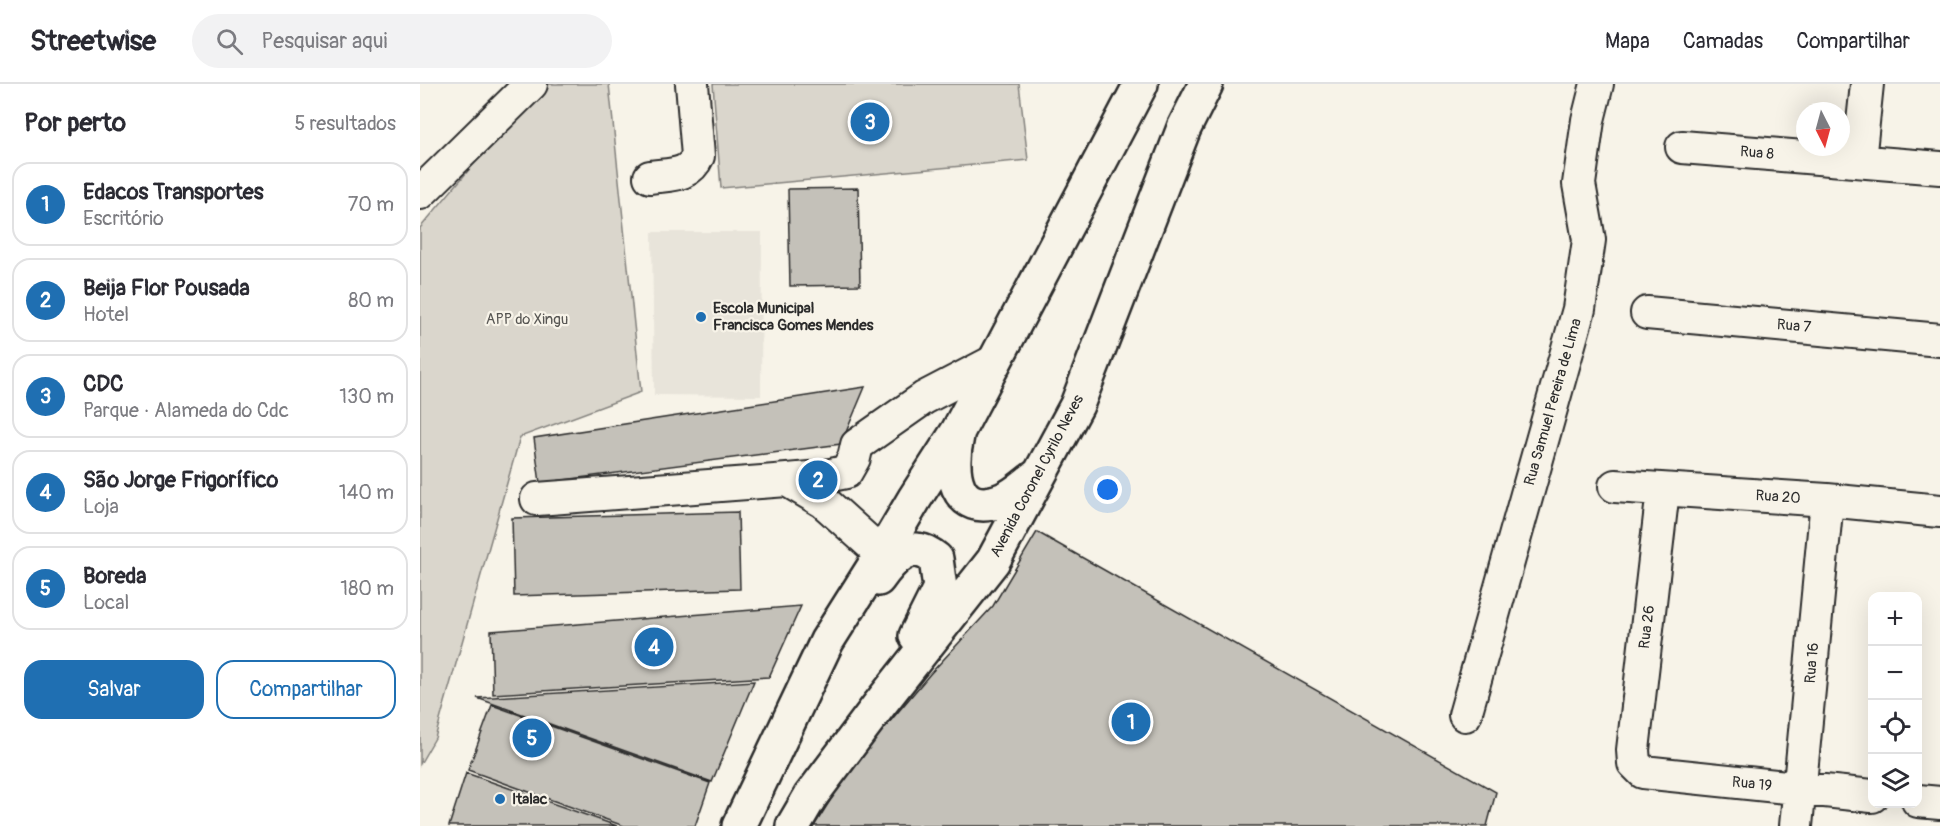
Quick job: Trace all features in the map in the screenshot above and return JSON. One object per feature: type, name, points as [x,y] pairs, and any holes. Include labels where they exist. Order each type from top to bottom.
[{"type":"highway","points":[[739,826],[827,640],[958,431],[1141,84]]},
{"type":"highway","name":"Avenida Coronel Cyrilo Neves","points":[[793,826],[810,797],[880,704],[993,561],[1077,405],[1184,128],[1206,84]]},
{"type":"highway","points":[[958,431],[954,454],[954,480],[964,497],[975,503],[1002,500],[1041,474]]},
{"type":"highway","points":[[827,640],[862,602],[889,564],[900,553],[913,550],[928,552],[936,559],[940,588],[880,704]]},
{"type":"street","points":[[420,193],[531,84]]},
{"type":"street","points":[[650,177],[685,172],[694,166],[698,156],[692,84]]},
{"type":"street","name":"Rua Samuel Pereira de Lima","points":[[1466,715],[1580,309],[1589,240],[1580,184],[1588,120],[1597,84]]},
{"type":"street","points":[[1859,161],[1867,84]]},
{"type":"street","name":"Rua 8","points":[[1682,147],[1940,168]]},
{"type":"street","name":"Rua 7","points":[[1647,313],[1940,340]]},
{"type":"street","points":[[537,499],[787,480],[846,472],[854,458],[856,445],[924,398],[995,361]]},
{"type":"street","points":[[787,480],[824,502],[882,554]]},
{"type":"street","name":"Rua 20","points":[[1615,486],[1827,500],[1940,511]]},
{"type":"street","name":"Rua 26","points":[[1634,763],[1633,750],[1663,490]]},
{"type":"street","name":"Rua 16","points":[[1796,826],[1827,500]]},
{"type":"street","name":"Rua 19","points":[[1634,763],[1643,772],[1868,796]]},
{"type":"street","points":[[1922,801],[1940,803]]},
{"type":"shaded area","points":[[652,232],[762,232],[761,396],[654,395]]},
{"type":"green space","name":"APP do Xingu","points":[[541,84],[609,84],[641,392],[520,437],[435,738],[420,764],[420,228]]},
{"type":"green space","points":[[713,84],[1019,84],[1028,160],[721,188]]},
{"type":"building","points":[[858,188],[860,285],[790,286],[788,189]]},
{"type":"building","points":[[865,387],[841,444],[540,483],[534,438]]},
{"type":"building","points":[[738,512],[740,589],[514,596],[512,518]]},
{"type":"building","points":[[1037,532],[1496,792],[1487,826],[814,826],[850,769],[930,674],[993,606]]},
{"type":"building","points":[[801,606],[769,677],[493,694],[491,631]]},
{"type":"building","points":[[754,681],[712,782],[477,698]]},
{"type":"building","points":[[492,705],[710,783],[695,826],[624,826],[468,770]]},
{"type":"building","name":"Italac","points":[[466,773],[617,826],[449,826]]},
{"type":"place","name":"CDC","points":[[870,122]]},
{"type":"place","name":"Escola Municipal Francisca Gomes Mendes","points":[[701,317]]},
{"type":"place","name":"Beija Flor Pousada","points":[[818,480]]},
{"type":"place","name":"São Jorge Frigorífico","points":[[654,647]]},
{"type":"place","name":"Edacos Transportes","points":[[1131,722]]},
{"type":"place","name":"Boreda","points":[[532,738]]},
{"type":"place","name":"Italac","points":[[500,799]]}]
